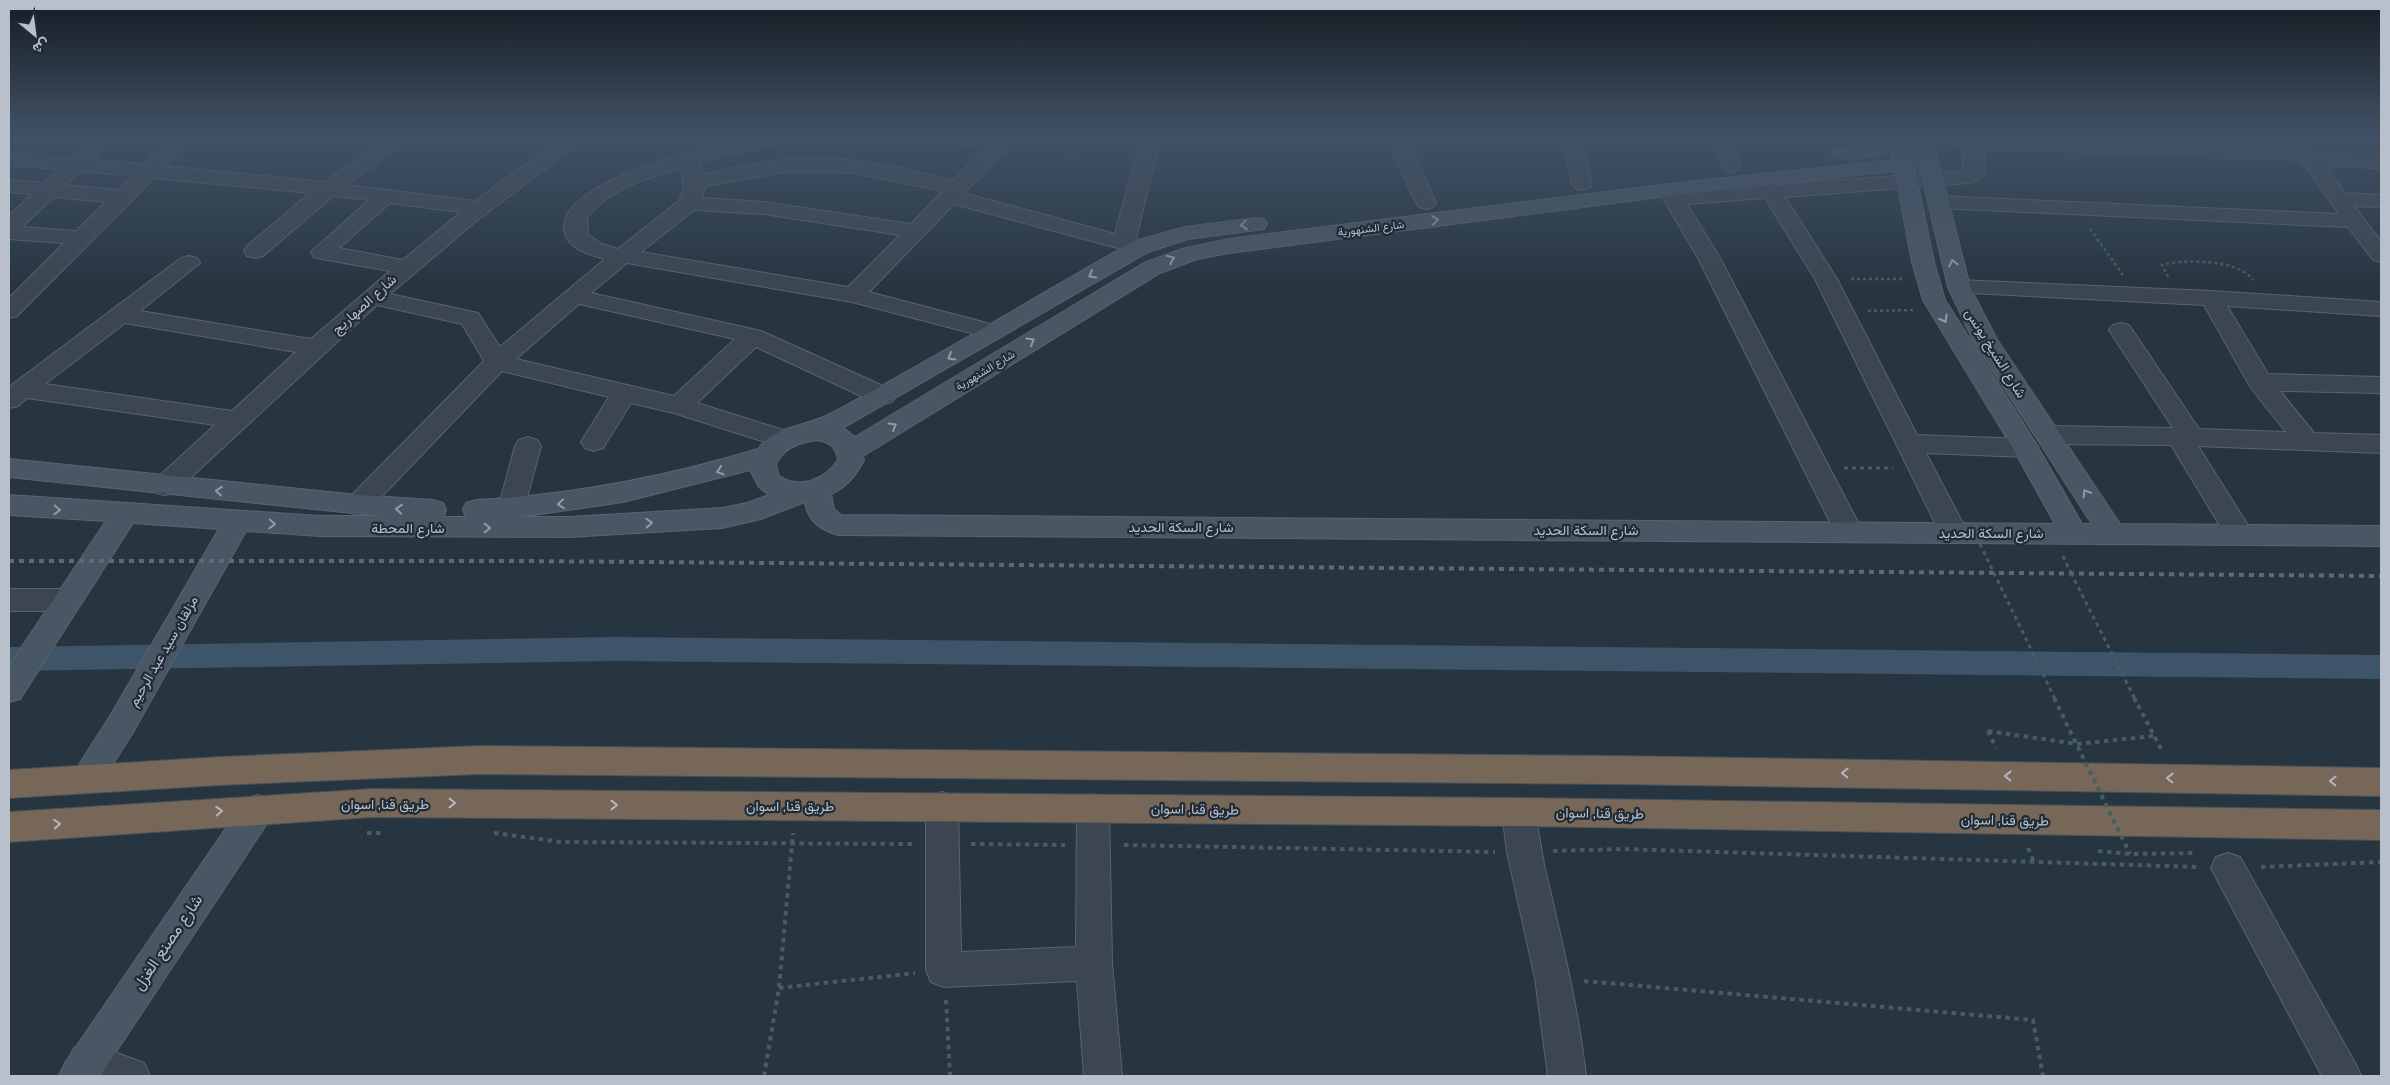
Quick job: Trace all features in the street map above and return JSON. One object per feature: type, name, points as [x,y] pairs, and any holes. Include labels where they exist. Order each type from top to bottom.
[{"type":"highway","points":[[9,784],[351,764],[480,760],[1595,769],[2381,782]]},
{"type":"highway","name":"طريق قنا, اسوان","points":[[9,828],[258,808],[373,803],[1518,812],[2381,825]]},
{"type":"street","points":[[25,188],[122,197]]},
{"type":"street","points":[[9,228],[50,188]]},
{"type":"street","points":[[9,311],[56,267],[81,238],[131,188]]},
{"type":"street","points":[[307,188],[477,208]]},
{"type":"street","points":[[255,250],[331,188]]},
{"type":"street","name":"شارع الصهاريج","points":[[165,486],[406,267],[477,208],[505,188]]},
{"type":"street","points":[[612,188],[591,200],[578,213],[573,225],[577,237],[591,247],[622,256],[853,294],[994,332]]},
{"type":"street","points":[[358,505],[497,362],[622,256],[689,203],[695,188]]},
{"type":"street","points":[[764,208],[777,188]]},
{"type":"street","points":[[940,188],[1132,244],[1140,188]]},
{"type":"street","points":[[853,294],[959,188]]},
{"type":"street","points":[[1419,188],[1426,203]]},
{"type":"street","name":"شارع الشنهورية","points":[[818,431],[994,332],[1132,244],[1209,229],[1552,188]]},
{"type":"street","name":"شارع الشنهورية","points":[[851,452],[1143,273],[1175,257],[1229,246],[1742,188]]},
{"type":"street","points":[[1770,188],[1826,279],[1954,533]]},
{"type":"street","name":"شارع الشيخ يونس","points":[[1908,188],[1928,279],[1940,310],[2026,448],[2074,534]]},
{"type":"street","points":[[1930,188],[1936,191],[2077,210],[2354,221]]},
{"type":"street","name":"شارع الشيخ يونس","points":[[1935,188],[1958,287],[1977,328],[2049,435],[2112,534]]},
{"type":"street","points":[[1936,191],[1944,188]]},
{"type":"street","points":[[2334,188],[2354,221],[2381,255]]},
{"type":"street","points":[[1671,195],[1709,258],[1818,468],[1849,532]]},
{"type":"street","points":[[385,197],[322,252],[406,267]]},
{"type":"street","points":[[2340,200],[2381,201]]},
{"type":"street","points":[[689,203],[764,208],[916,231]]},
{"type":"street","points":[[9,233],[81,238]]},
{"type":"street","points":[[16,395],[189,263]]},
{"type":"street","points":[[1958,287],[2211,298],[2381,309]]},
{"type":"street","points":[[574,296],[753,336],[883,396]]},
{"type":"street","points":[[373,297],[470,318],[477,326],[497,362],[679,406],[775,448]]},
{"type":"street","points":[[2211,298],[2260,382],[2306,440]]},
{"type":"street","points":[[121,315],[316,348]]},
{"type":"street","points":[[2121,330],[2185,437],[2240,535]]},
{"type":"street","points":[[679,406],[753,336]]},
{"type":"street","points":[[2260,382],[2381,385]]},
{"type":"street","points":[[594,442],[625,392]]},
{"type":"street","points":[[16,395],[237,420]]},
{"type":"street","points":[[818,431],[836,435],[848,445],[851,452],[851,460],[847,469],[830,484],[811,490],[785,490],[770,482],[764,475],[763,466],[775,448],[801,434],[818,431]]},
{"type":"street","points":[[2049,435],[2306,440],[2381,444]]},
{"type":"street","points":[[1908,443],[2026,448]]},
{"type":"street","points":[[511,508],[528,446]]},
{"type":"street","name":"شارع المحطة","points":[[9,468],[358,505],[433,510],[511,508],[576,502],[642,491],[705,476],[775,448]]},
{"type":"street","name":"شارع المحطة","points":[[9,505],[237,522],[389,528],[631,524],[722,518],[769,506],[811,490]]},
{"type":"street","name":"شارع السكة الحديد","points":[[811,490],[820,514],[827,521],[838,525],[2381,536]]},
{"type":"street","points":[[9,690],[126,513]]},
{"type":"street","name":"مزلقان سيد عبد الرحيم","points":[[86,779],[121,725],[237,522]]},
{"type":"street","points":[[9,600],[68,600]]},
{"type":"street","points":[[942,806],[944,970],[1094,963]]},
{"type":"street","name":"شارع مصنع الغزل","points":[[82,1069],[258,808]]},
{"type":"street","points":[[1093,808],[1094,963],[1103,1076]]},
{"type":"street","points":[[1518,812],[1524,852],[1553,978],[1567,1076]]},
{"type":"street","points":[[2213,860],[2342,1076]]},
{"type":"street","points":[[82,1069],[131,1076]]},
{"type":"path","points":[[2077,210],[2137,295]]},
{"type":"path","points":[[2179,297],[2162,268],[2165,264],[2224,265],[2242,270],[2249,274],[2266,301]]},
{"type":"path","points":[[1826,279],[1928,279]]},
{"type":"path","points":[[1842,311],[1940,310]]},
{"type":"path","points":[[1818,468],[1921,468]]},
{"type":"path","points":[[1980,544],[2130,854],[2213,860]]},
{"type":"path","points":[[2071,572],[2176,778]]},
{"type":"path","points":[[1988,730],[2077,744],[2154,736]]},
{"type":"path","points":[[764,1076],[779,988],[792,844],[799,806]]},
{"type":"path","points":[[486,832],[561,842],[1093,845],[1524,852],[1622,849],[2381,862]]},
{"type":"path","points":[[357,833],[387,833]]},
{"type":"path","points":[[779,988],[944,970],[950,1076]]},
{"type":"path","points":[[1553,978],[2033,1020],[2043,1076]]},
{"type":"waterway","points":[[9,659],[615,649],[2381,667]]},
{"type":"railway","points":[[9,561],[522,561],[2381,576]]}]
